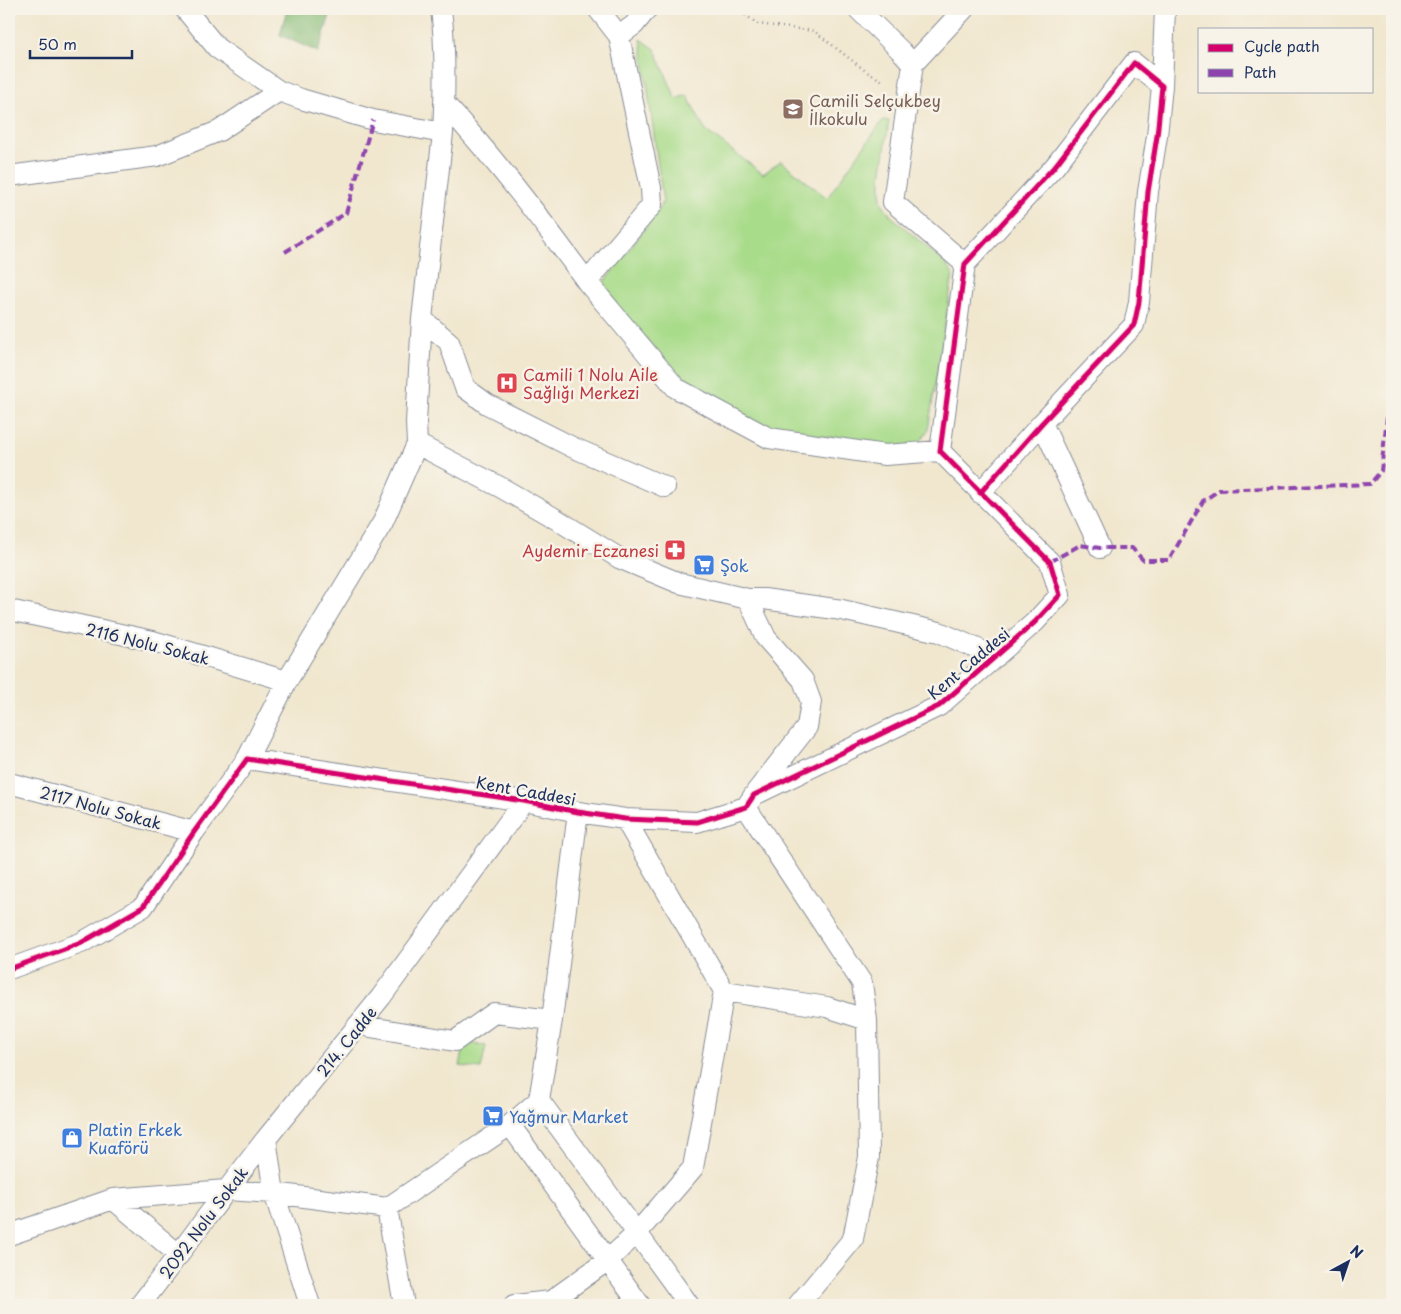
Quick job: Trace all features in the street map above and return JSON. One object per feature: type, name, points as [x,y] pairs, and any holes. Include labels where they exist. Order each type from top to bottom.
[{"type":"street","points":[[185,9],[217,48],[279,91],[373,120],[443,133]]},
{"type":"street","points":[[10,967],[81,943],[143,907],[247,759],[287,681],[383,522],[417,444],[416,422],[422,319],[443,133],[443,24],[441,9]]},
{"type":"street","points":[[586,282],[652,206],[651,188],[619,36],[598,9]]},
{"type":"street","points":[[619,36],[634,25],[647,9]]},
{"type":"street","points":[[858,9],[912,64]]},
{"type":"street","points":[[964,9],[912,64],[893,202],[965,264]]},
{"type":"street","points":[[940,451],[980,493],[1042,423],[1134,326],[1139,302],[1148,192],[1157,136],[1162,86],[1165,9]]},
{"type":"street","points":[[940,451],[965,264],[1056,166],[1134,62],[1162,86]]},
{"type":"street","points":[[9,176],[157,156],[220,131],[279,91]]},
{"type":"street","points":[[444,103],[474,136],[538,216],[586,282],[676,388],[770,438],[885,455],[940,451]]},
{"type":"street","points":[[422,319],[449,342],[465,388],[480,399],[572,447],[665,488]]},
{"type":"street","points":[[1042,423],[1100,548]]},
{"type":"street","points":[[417,444],[500,487],[619,558],[679,582],[748,599],[764,599],[842,610],[940,632],[996,656]]},
{"type":"street","name":"Kent Caddesi","points":[[247,759],[524,801],[625,819],[697,822],[750,801],[939,706],[1035,622],[1060,595],[1050,562],[980,493]]},
{"type":"street","points":[[748,599],[766,638],[803,680],[811,702],[807,728],[750,801],[862,983],[867,1020],[869,1157],[853,1239],[798,1305]]},
{"type":"street","name":"2116 Nolu Sokak","points":[[9,610],[153,641],[287,681]]},
{"type":"street","name":"2117 Nolu Sokak","points":[[9,782],[194,832]]},
{"type":"street","name":"214. Cadde","points":[[266,1139],[381,997],[524,801]]},
{"type":"street","points":[[9,1234],[113,1199],[226,1190],[274,1192],[387,1208],[510,1125],[539,1100],[552,1020],[578,812]]},
{"type":"street","points":[[514,1305],[551,1301],[608,1260],[637,1233],[692,1168],[724,991],[625,819]]},
{"type":"street","points":[[724,991],[827,1007],[867,1020]]},
{"type":"street","points":[[358,1025],[455,1041],[494,1013],[552,1020]]},
{"type":"street","points":[[539,1100],[689,1305]]},
{"type":"street","points":[[510,1125],[640,1305]]},
{"type":"street","points":[[266,1139],[274,1192],[310,1305]]},
{"type":"street","name":"2092 Nolu Sokak","points":[[140,1305],[266,1139]]},
{"type":"street","points":[[113,1199],[179,1255]]},
{"type":"street","points":[[387,1208],[404,1305]]},
{"type":"path","points":[[737,9],[758,24],[814,31],[867,72],[883,81]]},
{"type":"green space","points":[[287,9],[332,9],[318,52],[280,35]]},
{"type":"green space","points":[[641,39],[655,49],[676,99],[687,95],[705,130],[763,174],[781,161],[827,198],[883,120],[889,121],[881,178],[881,201],[890,215],[946,264],[953,275],[928,430],[918,445],[893,447],[768,429],[701,395],[681,379],[616,304],[604,282],[654,217],[663,202]]},
{"type":"green space","points":[[465,1042],[486,1046],[481,1069],[460,1066]]},
{"type":"marked path","points":[[285,252],[346,213],[373,120]]},
{"type":"marked path","points":[[1050,562],[1080,545],[1100,548],[1132,548],[1143,560],[1169,560],[1203,501],[1219,490],[1370,484],[1381,471],[1392,373]]},
{"type":"cycle path","points":[[9,969],[81,943],[143,907],[247,759],[524,801],[625,819],[697,822],[746,807],[754,795],[939,706],[1035,622],[1060,595],[1050,562],[940,451],[965,264],[1055,166],[1134,63],[1162,86],[1157,136],[1148,192],[1139,302],[1134,325],[1042,423],[980,493]]},
{"type":"place","name":"Camili Selçukbey İlkokulu","points":[[793,109]]},
{"type":"place","name":"Camili 1 Nolu Aile Sağlığı Merkezi","points":[[507,383]]},
{"type":"place","name":"Aydemir Eczanesi","points":[[675,550]]},
{"type":"place","name":"Şok","points":[[704,565]]},
{"type":"place","name":"Yağmur Market","points":[[493,1116]]},
{"type":"place","name":"Platin Erkek Kuaförü","points":[[72,1138]]}]
